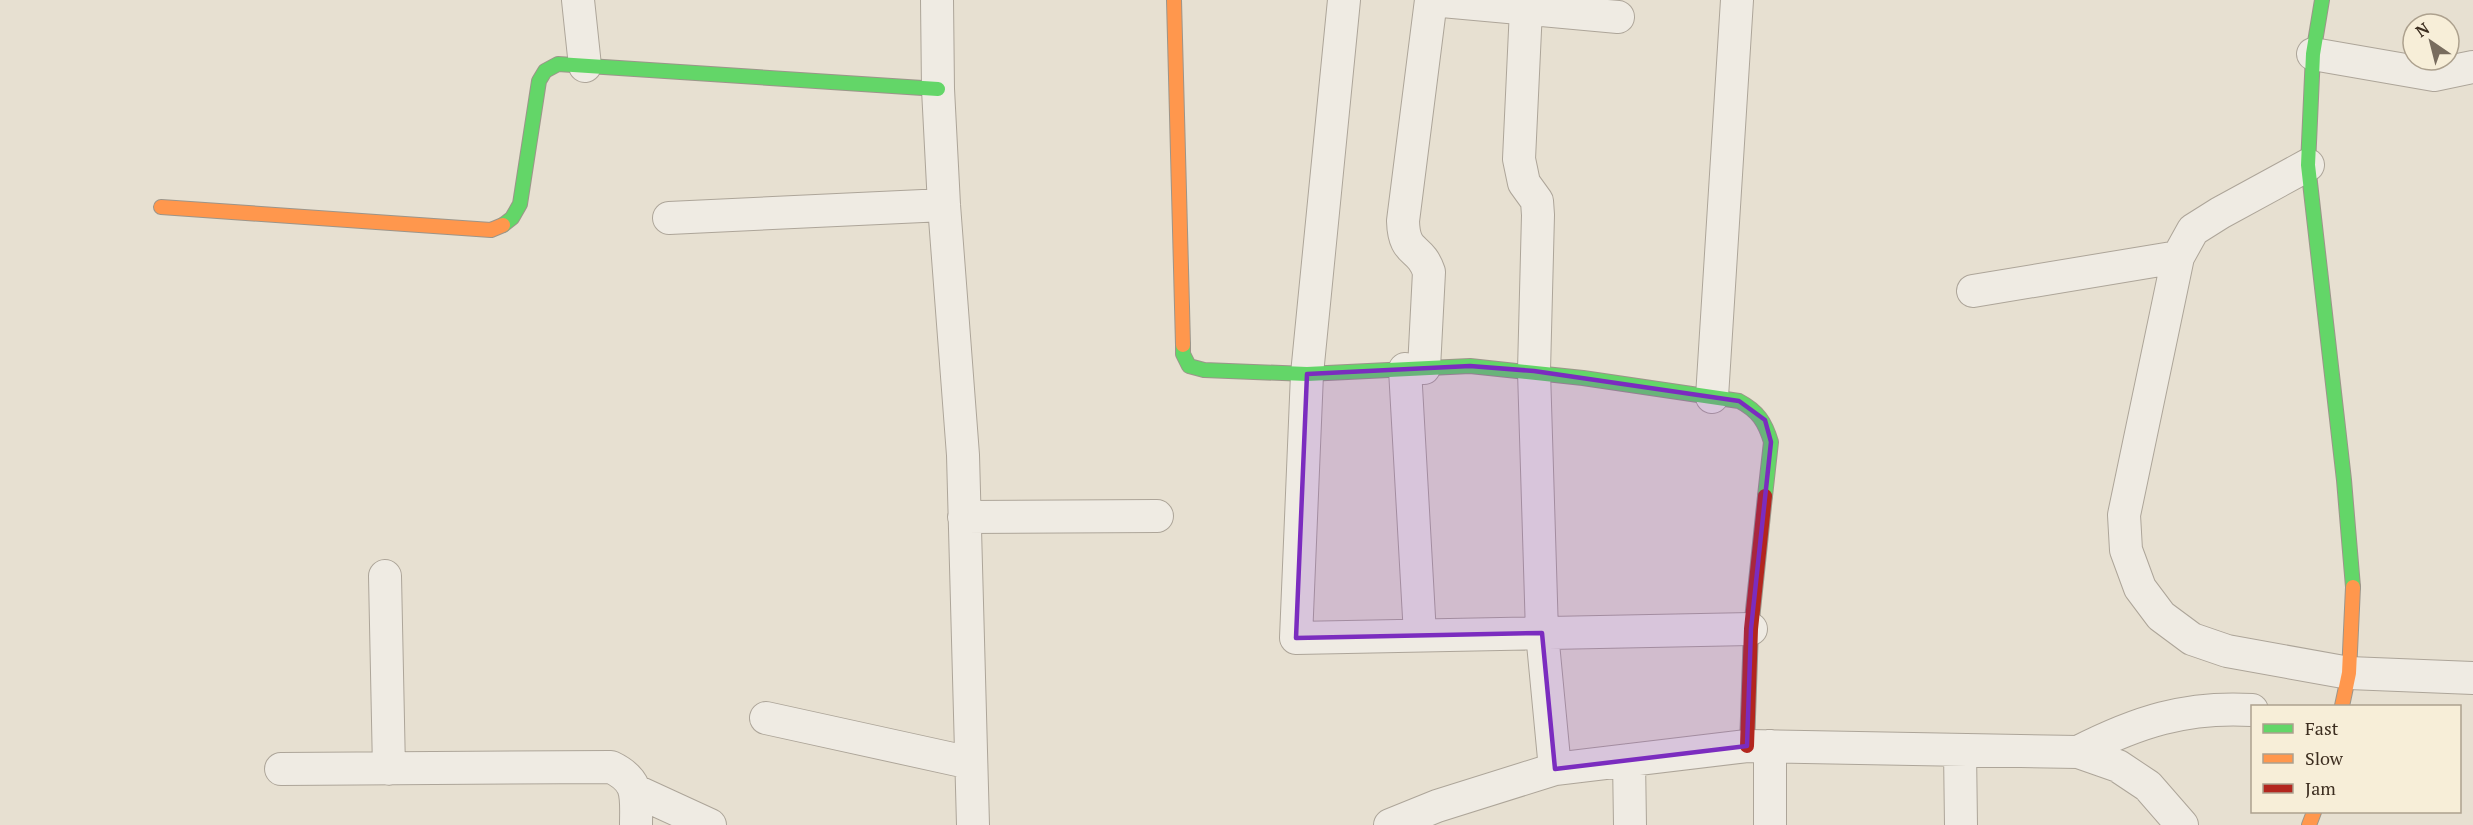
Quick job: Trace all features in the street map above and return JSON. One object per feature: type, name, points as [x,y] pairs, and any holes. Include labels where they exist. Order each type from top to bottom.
[{"type":"street","points":[[578,0],[585,66]]},
{"type":"street","points":[[937,0],[938,89],[944,205],[963,455],[973,825]]},
{"type":"street","points":[[1174,0],[1183,354],[1189,366],[1204,370],[1307,374],[1470,366],[1534,371],[1739,401],[1753,407],[1765,420],[1771,442],[1751,629],[1758,746],[1770,825]]},
{"type":"street","points":[[1344,0],[1307,374],[1296,638],[1751,629]]},
{"type":"street","points":[[1420,636],[1414,369],[1429,272],[1425,259],[1411,249],[1404,238],[1403,221],[1431,0],[1618,17]]},
{"type":"street","points":[[1712,397],[1737,0]]},
{"type":"street","points":[[2322,0],[2313,54],[2308,165],[2344,480],[2353,590],[2349,673],[2342,705]]},
{"type":"street","points":[[1526,9],[1518,159],[1524,183],[1537,201],[1538,216],[1534,371],[1542,633],[1555,769]]},
{"type":"street","points":[[2313,54],[2434,75],[2473,68]]},
{"type":"street","points":[[160,207],[491,230],[504,226],[514,218],[520,204],[539,81],[545,71],[558,64],[938,89]]},
{"type":"street","points":[[2308,165],[2193,230],[2178,257],[2124,515],[2126,550],[2140,588],[2161,616],[2192,639],[2227,651],[2349,673],[2473,678]]},
{"type":"street","points":[[669,218],[944,205]]},
{"type":"street","points":[[1972,291],[2178,257]]},
{"type":"street","points":[[964,517],[1157,516]]},
{"type":"street","points":[[385,576],[389,769]]},
{"type":"street","points":[[2078,752],[2118,731],[2161,717],[2205,710],[2251,710]]},
{"type":"street","points":[[766,718],[971,763]]},
{"type":"street","points":[[1390,825],[1438,815],[1555,769],[1758,746],[2078,752],[2118,766],[2148,786],[2182,825]]},
{"type":"street","points":[[1960,750],[1961,825]]},
{"type":"street","points":[[1629,760],[1630,825]]},
{"type":"street","points":[[281,769],[611,767],[626,774],[636,791],[636,825]]},
{"type":"street","points":[[636,791],[710,825]]},
{"type":"highlighted area","points":[[1470,366],[1534,371],[1739,401],[1765,420],[1771,442],[1751,629],[1747,746],[1555,769],[1542,633],[1296,638],[1307,374]]},
{"type":"traffic: fast","points":[[2322,0],[2313,54],[2308,165],[2344,480],[2353,587]]},
{"type":"traffic: fast","points":[[503,225],[512,218],[520,204],[539,81],[545,71],[558,64],[938,89]]},
{"type":"traffic: fast","points":[[1183,345],[1183,354],[1189,366],[1204,370],[1307,374],[1470,366],[1583,378],[1739,401],[1760,418],[1771,442],[1765,496]]},
{"type":"traffic: slow","points":[[1174,0],[1183,345]]},
{"type":"traffic: slow","points":[[161,207],[491,230],[503,225]]},
{"type":"traffic: slow","points":[[2342,705],[2349,673],[2353,587]]},
{"type":"traffic: slow","points":[[2309,825],[2314,813]]},
{"type":"traffic: jam","points":[[1747,746],[1751,629],[1765,496]]}]
